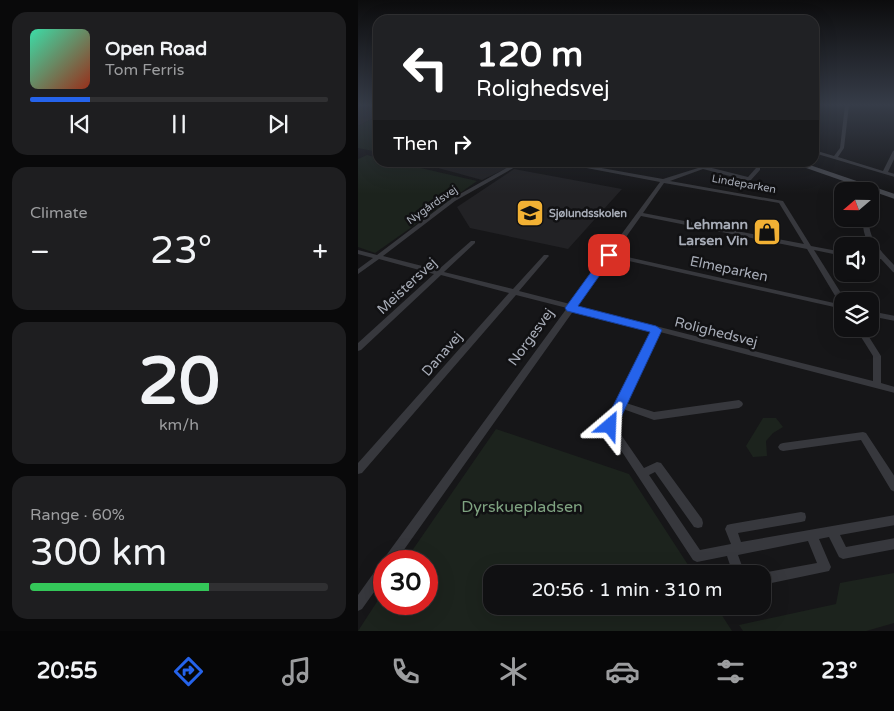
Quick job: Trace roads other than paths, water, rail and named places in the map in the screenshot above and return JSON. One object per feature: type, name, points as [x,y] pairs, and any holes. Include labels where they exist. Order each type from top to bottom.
[{"type":"street","points":[[836,157],[842,148],[844,134]]},
{"type":"street","points":[[819,152],[894,176]]},
{"type":"street","points":[[885,172],[894,152]]},
{"type":"street","name":"Nygårdsvej","points":[[358,272],[453,200],[513,167]]},
{"type":"street","name":"Lindeparken","points":[[585,167],[781,202],[837,292]]},
{"type":"street","points":[[701,167],[749,179],[758,170]]},
{"type":"street","points":[[807,167],[894,196]]},
{"type":"street","points":[[662,181],[705,168]]},
{"type":"street","name":"Norgesvej","points":[[397,550],[662,181]]},
{"type":"street","points":[[638,214],[834,252]]},
{"type":"street","points":[[864,228],[866,236],[894,271]]},
{"type":"street","name":"Meistersvej","points":[[358,348],[473,242]]},
{"type":"street","name":"Rolighedsvej","points":[[358,252],[894,390]]},
{"type":"street","name":"Elmeparken","points":[[609,255],[834,305]]},
{"type":"street","name":"Danavej","points":[[358,470],[546,256]]},
{"type":"street","points":[[879,315],[894,319]]},
{"type":"street","points":[[656,330],[610,426],[697,556],[894,520]]},
{"type":"street","points":[[865,337],[877,356],[877,386]]},
{"type":"street","points":[[620,405],[654,416],[739,404]]},
{"type":"street","points":[[783,447],[863,436],[890,470],[894,487]]},
{"type":"street","points":[[642,474],[658,466],[698,523]]},
{"type":"street","points":[[738,565],[731,529],[801,517]]},
{"type":"street","points":[[832,531],[843,553],[894,543]]},
{"type":"street","points":[[771,577],[825,567],[811,535]]},
{"type":"street","points":[[358,605],[373,584]]},
{"type":"place","name":"Sjølundsskolen","points":[[530,213]]},
{"type":"place","name":"Lehmann Larsen Vin","points":[[767,232]]},
{"type":"park label","name":"Dyrskuepladsen","points":[[522,507]]}]
